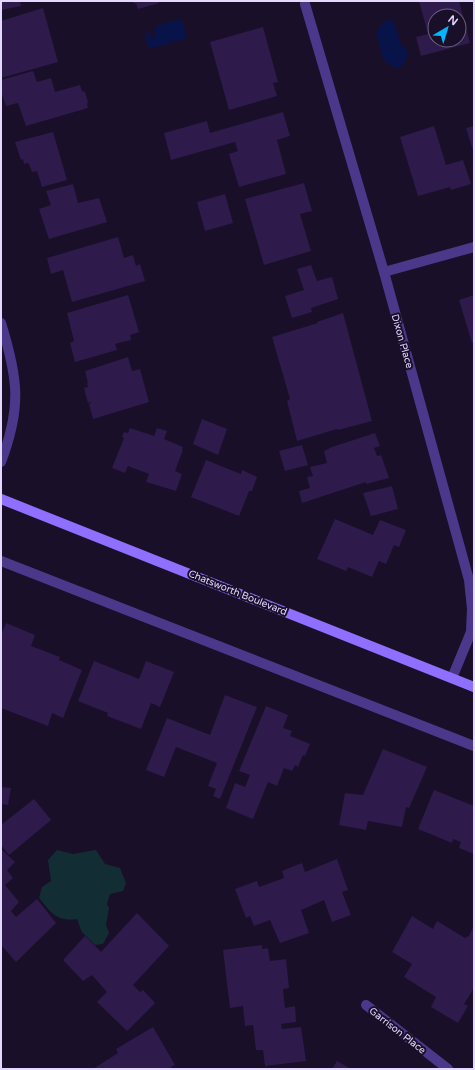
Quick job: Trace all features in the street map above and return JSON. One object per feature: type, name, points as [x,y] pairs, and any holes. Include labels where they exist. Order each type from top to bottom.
[{"type":"main road","name":"Chatsworth Boulevard","points":[[1,499],[474,686]]},
{"type":"street","name":"Dixon Place","points":[[305,4],[384,272],[469,580],[472,609],[471,632],[452,678]]},
{"type":"street","points":[[384,272],[474,247]]},
{"type":"street","points":[[1,323],[11,356],[16,392],[15,415],[1,462]]},
{"type":"street","points":[[1,561],[474,746]]},
{"type":"street","name":"Garrison Place","points":[[366,1005],[448,1069]]},
{"type":"green space","points":[[57,850],[73,854],[96,850],[105,864],[120,868],[126,883],[123,891],[110,894],[107,904],[109,908],[106,925],[109,933],[103,944],[95,945],[82,932],[77,919],[64,919],[55,915],[39,898],[42,887],[51,881],[48,860]]},
{"type":"shaded area","points":[[179,19],[182,21],[186,38],[149,49],[145,34],[149,32],[150,36],[154,37],[156,32],[154,27]]},
{"type":"shaded area","points":[[393,19],[401,45],[406,48],[408,56],[402,66],[394,68],[383,59],[376,32],[384,22]]},
{"type":"building","points":[[1,1],[20,1],[21,6],[1,10]]},
{"type":"building","points":[[133,1],[158,1],[159,3],[138,9],[136,3],[134,4]]},
{"type":"building","points":[[419,1],[459,1],[461,8],[427,8],[427,30]]},
{"type":"building","points":[[43,8],[58,62],[1,78],[1,21]]},
{"type":"building","points":[[263,27],[278,82],[273,83],[277,96],[229,110],[210,42]]},
{"type":"building","points":[[467,32],[470,43],[467,44]]},
{"type":"building","points":[[427,34],[427,48],[451,48],[421,56],[416,37]]},
{"type":"building","points":[[33,71],[37,82],[51,78],[55,92],[80,85],[82,91],[85,92],[88,108],[26,126],[18,103],[6,106],[1,91],[1,80]]},
{"type":"building","points":[[283,112],[290,136],[277,140],[286,174],[239,187],[229,154],[238,151],[235,142],[171,160],[164,133],[207,121],[210,133]]},
{"type":"building","points":[[434,126],[446,165],[463,160],[471,184],[451,190],[450,187],[418,196],[400,137]]},
{"type":"building","points":[[474,126],[474,154],[466,128]]},
{"type":"building","points":[[53,132],[67,180],[42,187],[37,171],[32,172],[29,164],[24,164],[23,159],[21,160],[15,142]]},
{"type":"building","points":[[304,183],[312,211],[300,214],[311,251],[264,265],[245,199]]},
{"type":"building","points":[[73,184],[78,203],[99,198],[107,222],[49,239],[39,209],[51,205],[46,191]]},
{"type":"building","points":[[225,194],[233,223],[205,231],[197,202]]},
{"type":"building","points":[[118,237],[124,258],[133,255],[136,266],[140,264],[145,281],[72,302],[63,270],[51,274],[47,258]]},
{"type":"building","points":[[311,265],[317,281],[332,277],[338,299],[311,308],[312,312],[292,318],[285,296],[304,290],[297,269]]},
{"type":"building","points":[[128,295],[139,332],[130,335],[131,340],[115,344],[117,350],[75,362],[70,343],[74,341],[67,313]]},
{"type":"building","points":[[474,295],[474,343],[472,343],[459,300]]},
{"type":"building","points":[[343,313],[372,421],[337,429],[297,441],[287,401],[290,399],[272,337],[318,323],[317,322]]},
{"type":"building","points":[[128,357],[132,371],[140,369],[149,402],[93,419],[89,404],[91,402],[88,403],[84,388],[88,387],[85,371]]},
{"type":"building","points":[[202,419],[227,429],[218,455],[193,444]]},
{"type":"building","points":[[130,428],[154,436],[157,428],[167,431],[164,439],[183,447],[175,471],[182,474],[176,491],[146,482],[149,474],[128,466],[125,473],[112,468],[124,438],[122,437],[124,432],[128,433]]},
{"type":"building","points":[[375,433],[380,446],[374,448],[377,456],[381,455],[389,478],[366,484],[366,482],[302,503],[299,491],[310,488],[307,477],[313,476],[310,467],[327,463],[324,451]]},
{"type":"building","points":[[302,445],[308,465],[285,471],[279,451]]},
{"type":"building","points":[[206,460],[241,474],[242,470],[257,477],[252,491],[249,491],[239,516],[191,497]]},
{"type":"building","points":[[392,486],[398,509],[371,516],[363,493]]},
{"type":"building","points":[[335,519],[373,535],[380,520],[406,530],[399,547],[394,545],[386,564],[379,561],[372,577],[348,567],[346,571],[317,559]]},
{"type":"building","points":[[6,623],[35,635],[31,646],[60,657],[59,660],[82,670],[63,718],[52,713],[48,726],[1,708],[1,635]]},
{"type":"building","points":[[94,661],[139,679],[146,661],[174,672],[160,707],[151,703],[141,729],[107,716],[108,713],[78,701]]},
{"type":"building","points":[[225,695],[257,707],[220,799],[213,796],[216,789],[208,786],[217,763],[176,747],[164,777],[146,770],[167,718],[210,735]]},
{"type":"building","points":[[266,706],[288,715],[283,728],[292,731],[290,736],[310,744],[298,767],[295,765],[292,771],[284,768],[277,786],[268,782],[253,819],[226,808],[235,783],[245,787],[250,775],[239,771]]},
{"type":"building","points":[[383,749],[427,767],[409,808],[406,807],[402,827],[368,821],[366,830],[339,825],[345,793],[363,795]]},
{"type":"building","points":[[1,787],[11,788],[8,805],[1,804]]},
{"type":"building","points":[[434,790],[474,806],[474,854],[459,848],[461,842],[453,839],[452,843],[418,829]]},
{"type":"building","points":[[34,799],[51,820],[9,855],[1,845],[1,825]]},
{"type":"building","points":[[1,849],[15,862],[7,870],[13,878],[5,885],[19,902],[11,911],[16,917],[37,899],[56,923],[16,962],[1,945]]},
{"type":"building","points":[[337,859],[348,890],[342,892],[351,915],[332,922],[324,900],[301,910],[309,933],[280,943],[270,920],[254,926],[250,916],[246,918],[235,889],[257,881],[259,887],[284,878],[282,871],[302,863],[305,872]]},
{"type":"building","points":[[137,913],[169,946],[133,985],[140,992],[143,990],[155,1003],[127,1031],[97,1002],[107,992],[92,975],[83,981],[63,960],[85,936],[101,952]]},
{"type":"building","points":[[412,916],[433,929],[437,921],[465,938],[469,936],[474,925],[474,988],[464,1004],[468,1006],[458,1023],[431,1007],[436,997],[404,977],[412,964],[392,952]]},
{"type":"building","points":[[262,945],[262,949],[268,948],[270,961],[286,959],[289,988],[283,989],[285,1008],[295,1006],[296,1022],[281,1024],[282,1029],[301,1027],[306,1061],[265,1066],[263,1050],[256,1050],[253,1025],[245,1026],[243,1006],[230,1008],[223,950]]},
{"type":"building","points":[[153,1027],[175,1065],[168,1069],[93,1069],[118,1053],[116,1049]]},
{"type":"building","points":[[337,1061],[351,1069],[332,1069]]}]
